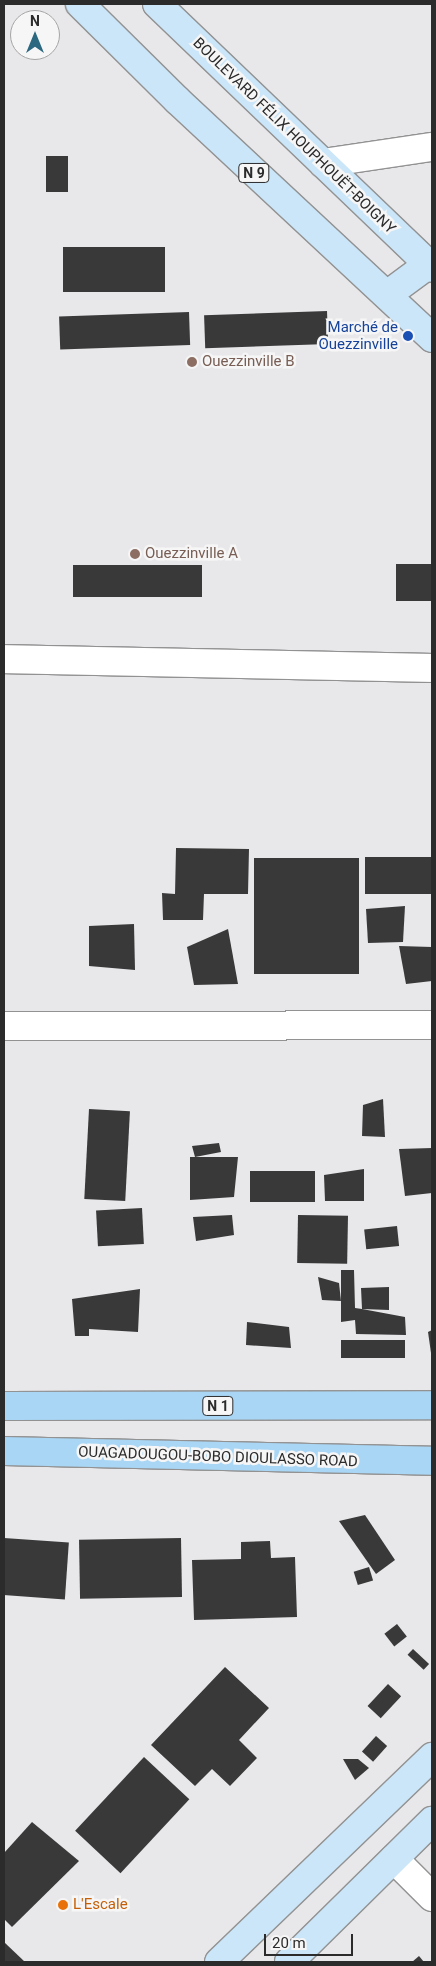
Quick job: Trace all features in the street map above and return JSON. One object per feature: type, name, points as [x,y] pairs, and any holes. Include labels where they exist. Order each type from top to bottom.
[{"type":"highway","name":"N 1","points":[[4,1406],[432,1405]]},
{"type":"highway","name":"OUAGADOUGOU-BOBO DIOULASSO ROAD","points":[[4,1451],[402,1463],[432,1461]]},
{"type":"highway","points":[[402,1463],[432,1468]]},
{"type":"main road","name":"N 9","points":[[80,4],[177,100],[432,338]]},
{"type":"main road","name":"BOULEVARD FÉLIX HOUPHOUËT-BOIGNY","points":[[157,4],[431,266]]},
{"type":"main road","points":[[387,295],[431,266]]},
{"type":"main road","points":[[219,1962],[432,1757]]},
{"type":"main road","points":[[289,1962],[432,1821]]},
{"type":"street","points":[[322,163],[432,147]]},
{"type":"street","points":[[4,659],[432,668]]},
{"type":"street","points":[[4,1026],[432,1025]]},
{"type":"street","points":[[394,1859],[432,1897]]},
{"type":"building","points":[[46,156],[68,156],[68,192],[46,192]]},
{"type":"building","points":[[63,247],[165,247],[165,292],[63,292]]},
{"type":"building","points":[[327,311],[328,344],[205,348],[204,315]]},
{"type":"building","points":[[189,312],[190,345],[60,350],[59,317]]},
{"type":"building","points":[[396,564],[432,564],[432,601],[396,601]]},
{"type":"building","points":[[73,565],[202,565],[202,597],[73,597]]},
{"type":"building","points":[[176,848],[249,849],[248,894],[204,894],[203,920],[163,920],[162,893],[175,894]]},
{"type":"building","points":[[365,857],[432,857],[432,894],[365,894]]},
{"type":"building","points":[[254,858],[359,858],[359,974],[254,974]]},
{"type":"building","points":[[405,906],[403,942],[368,943],[366,909]]},
{"type":"building","points":[[134,924],[135,970],[89,966],[89,926]]},
{"type":"building","points":[[228,929],[238,984],[194,985],[187,947]]},
{"type":"building","points":[[399,946],[432,947],[432,981],[406,984]]},
{"type":"building","points":[[383,1099],[385,1137],[362,1136],[363,1105]]},
{"type":"building","points":[[89,1109],[130,1111],[125,1201],[84,1199]]},
{"type":"building","points":[[219,1143],[221,1152],[195,1157],[192,1146]]},
{"type":"building","points":[[432,1148],[432,1193],[405,1196],[399,1149]]},
{"type":"building","points":[[190,1157],[238,1157],[234,1197],[190,1200]]},
{"type":"building","points":[[364,1169],[364,1201],[325,1201],[324,1175]]},
{"type":"building","points":[[250,1171],[315,1171],[315,1202],[250,1202]]},
{"type":"building","points":[[142,1208],[144,1244],[98,1246],[96,1210]]},
{"type":"building","points":[[232,1215],[234,1235],[196,1241],[193,1217]]},
{"type":"building","points":[[298,1215],[348,1216],[347,1264],[297,1263]]},
{"type":"building","points":[[397,1226],[399,1246],[366,1249],[364,1229]]},
{"type":"building","points":[[341,1270],[354,1270],[355,1308],[405,1317],[406,1335],[356,1334],[355,1320],[341,1322]]},
{"type":"building","points":[[318,1277],[339,1283],[341,1301],[322,1300]]},
{"type":"building","points":[[389,1287],[389,1310],[362,1309],[361,1288]]},
{"type":"building","points":[[140,1289],[138,1332],[89,1329],[89,1336],[75,1336],[72,1299]]},
{"type":"building","points":[[247,1322],[289,1327],[291,1348],[246,1345]]},
{"type":"building","points":[[432,1330],[432,1353],[431,1353],[428,1332]]},
{"type":"building","points":[[341,1340],[405,1340],[405,1358],[341,1358]]},
{"type":"building","points":[[365,1515],[395,1560],[376,1574],[339,1521]]},
{"type":"building","points":[[4,1538],[69,1543],[65,1599],[4,1595]]},
{"type":"building","points":[[181,1538],[182,1597],[80,1599],[79,1540]]},
{"type":"building","points":[[270,1541],[271,1558],[295,1557],[297,1617],[194,1620],[192,1560],[241,1559],[241,1542]]},
{"type":"building","points":[[369,1567],[373,1580],[358,1585],[354,1572]]},
{"type":"building","points":[[397,1624],[407,1637],[394,1646],[384,1634]]},
{"type":"building","points":[[413,1649],[429,1664],[424,1670],[408,1655]]},
{"type":"building","points":[[225,1667],[269,1708],[239,1740],[257,1758],[230,1786],[212,1769],[195,1786],[151,1745]]},
{"type":"building","points":[[388,1684],[401,1696],[381,1718],[368,1706]]},
{"type":"building","points":[[376,1736],[387,1746],[373,1762],[362,1752]]},
{"type":"building","points":[[144,1757],[189,1799],[120,1873],[75,1831]]},
{"type":"building","points":[[343,1759],[358,1759],[369,1768],[355,1780]]},
{"type":"building","points":[[32,1822],[79,1861],[12,1927],[4,1919],[4,1853]]},
{"type":"building","points":[[4,1942],[25,1962],[4,1962]]},
{"type":"building","points":[[419,1956],[424,1962],[412,1962]]},
{"type":"place","name":"Marché de Ouezzinville","points":[[408,336]]},
{"type":"place","name":"Ouezzinville B","points":[[192,362]]},
{"type":"place","name":"Ouezzinville A","points":[[135,554]]},
{"type":"place","name":"L'Escale","points":[[63,1905]]}]
